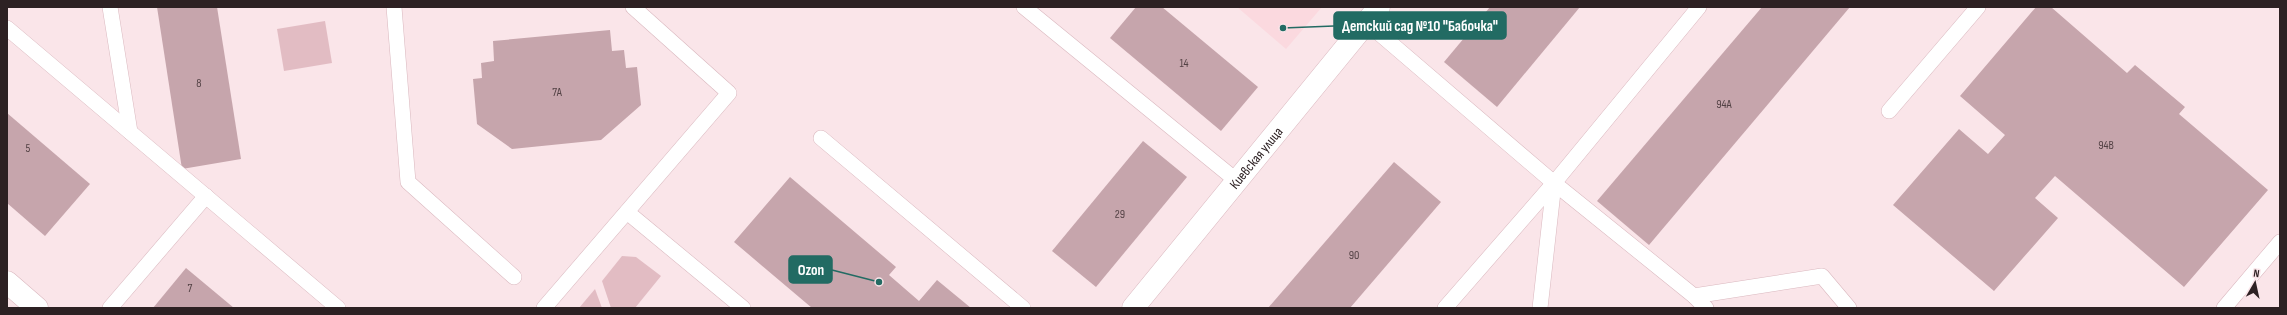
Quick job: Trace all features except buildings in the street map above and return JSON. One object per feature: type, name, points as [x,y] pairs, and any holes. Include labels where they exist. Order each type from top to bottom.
[{"type":"main road","name":"Киевская улица","points":[[1133,308],[1373,14]]},
{"type":"main road","points":[[7,282],[37,308]]},
{"type":"lane","points":[[110,7],[130,132]]},
{"type":"lane","points":[[394,7],[408,182],[514,277]]},
{"type":"lane","points":[[544,308],[729,93],[633,7]]},
{"type":"lane","points":[[1024,7],[1237,180]]},
{"type":"lane","points":[[1445,308],[1554,183],[1699,7]]},
{"type":"lane","points":[[1889,111],[1978,7]]},
{"type":"lane","points":[[1373,14],[1554,183],[1694,296],[1706,308]]},
{"type":"lane","points":[[7,28],[338,308]]},
{"type":"lane","points":[[821,138],[1023,308]]},
{"type":"lane","points":[[1540,308],[1554,183]]},
{"type":"lane","points":[[110,308],[206,196]]},
{"type":"lane","points":[[627,212],[743,308]]},
{"type":"lane","points":[[2224,308],[2280,242]]},
{"type":"lane","points":[[1694,296],[1822,276],[1849,308]]},
{"type":"shaded area","points":[[1237,7],[1322,7],[1286,49]]},
{"type":"shaded area","points":[[325,21],[332,63],[284,71],[277,29]]},
{"type":"shaded area","points":[[622,256],[636,257],[661,276],[635,308],[611,308],[602,281]]},
{"type":"shaded area","points":[[595,289],[602,308],[579,308]]},
{"type":"place","name":"Детский сад №10 \"Бабочка\"","points":[[1283,28]]},
{"type":"place","name":"Ozon","points":[[879,282]]}]
